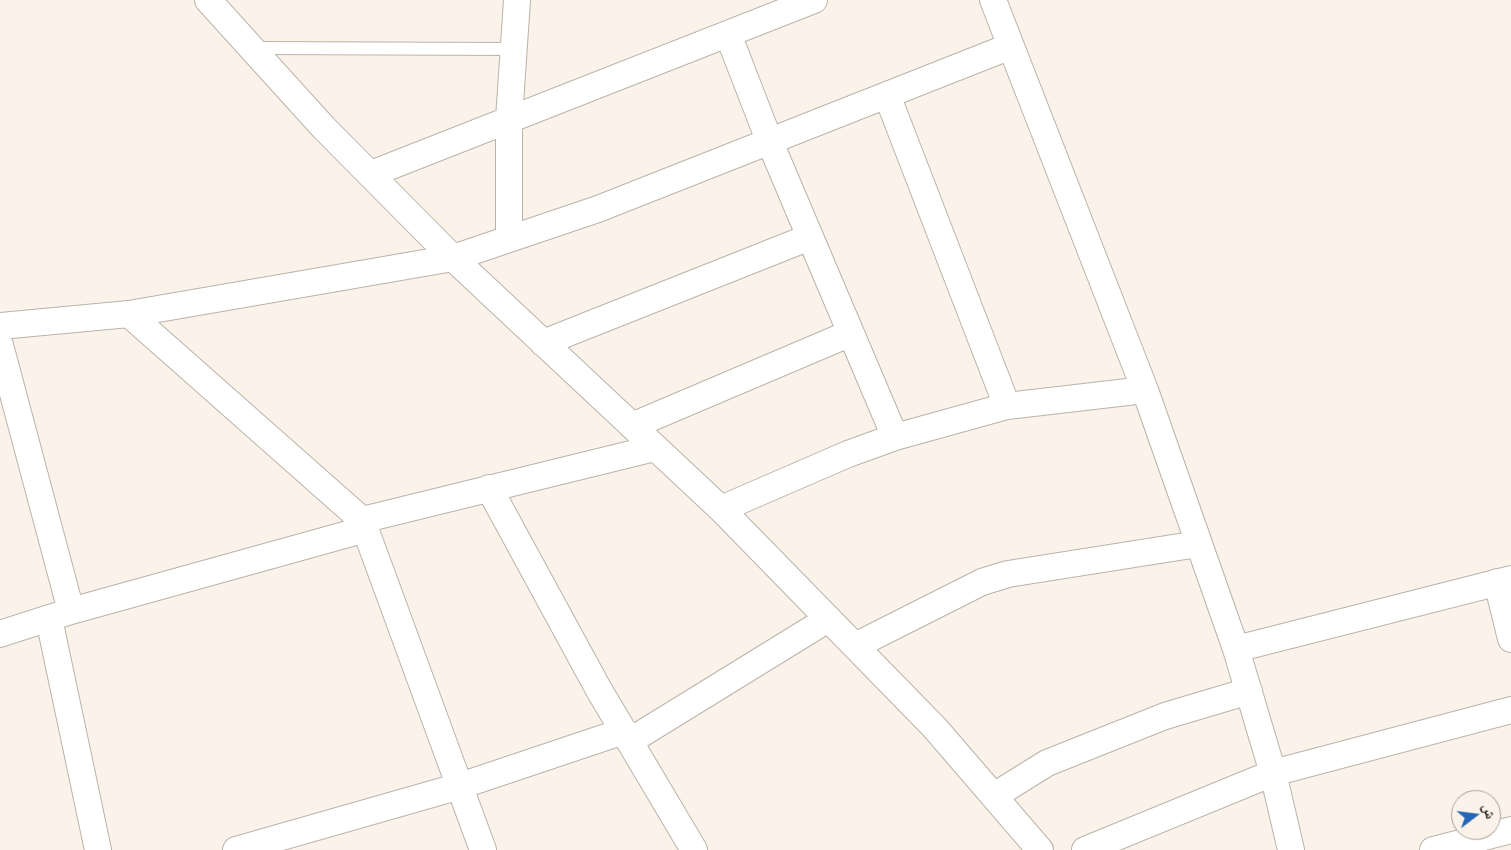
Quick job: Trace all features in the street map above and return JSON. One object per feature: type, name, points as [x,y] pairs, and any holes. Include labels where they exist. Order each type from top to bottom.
[{"type":"street","points":[[208,0],[324,128],[453,258],[721,509],[935,728],[1040,850]]},
{"type":"street","points":[[509,239],[509,119],[518,0]]},
{"type":"street","points":[[370,174],[814,0]]},
{"type":"street","points":[[993,0],[1145,390],[1236,649],[1273,772],[1291,850]]},
{"type":"street","points":[[728,34],[769,140],[895,437]]},
{"type":"street","points":[[0,326],[129,314],[453,258],[598,209],[769,140],[1012,46]]},
{"type":"street","points":[[887,95],[1006,406]]},
{"type":"street","points":[[543,343],[810,237]]},
{"type":"street","points":[[129,314],[364,524],[482,850]]},
{"type":"street","points":[[632,426],[851,333]]},
{"type":"street","points":[[0,345],[60,615],[98,850]]},
{"type":"street","points":[[721,509],[848,454],[895,437],[1006,406],[1145,390]]},
{"type":"street","points":[[0,634],[489,488],[655,448]]},
{"type":"street","points":[[489,488],[599,690],[694,850]]},
{"type":"street","points":[[855,646],[982,582],[1008,574],[1198,544]]},
{"type":"street","points":[[1236,649],[1504,581],[1511,639]]},
{"type":"street","points":[[236,850],[627,736],[828,619]]},
{"type":"street","points":[[994,796],[1047,763],[1165,716],[1248,691]]},
{"type":"street","points":[[1084,850],[1273,772],[1511,710]]},
{"type":"street","points":[[1433,850],[1511,830]]},
{"type":"lane","points":[[253,48],[514,49]]}]
